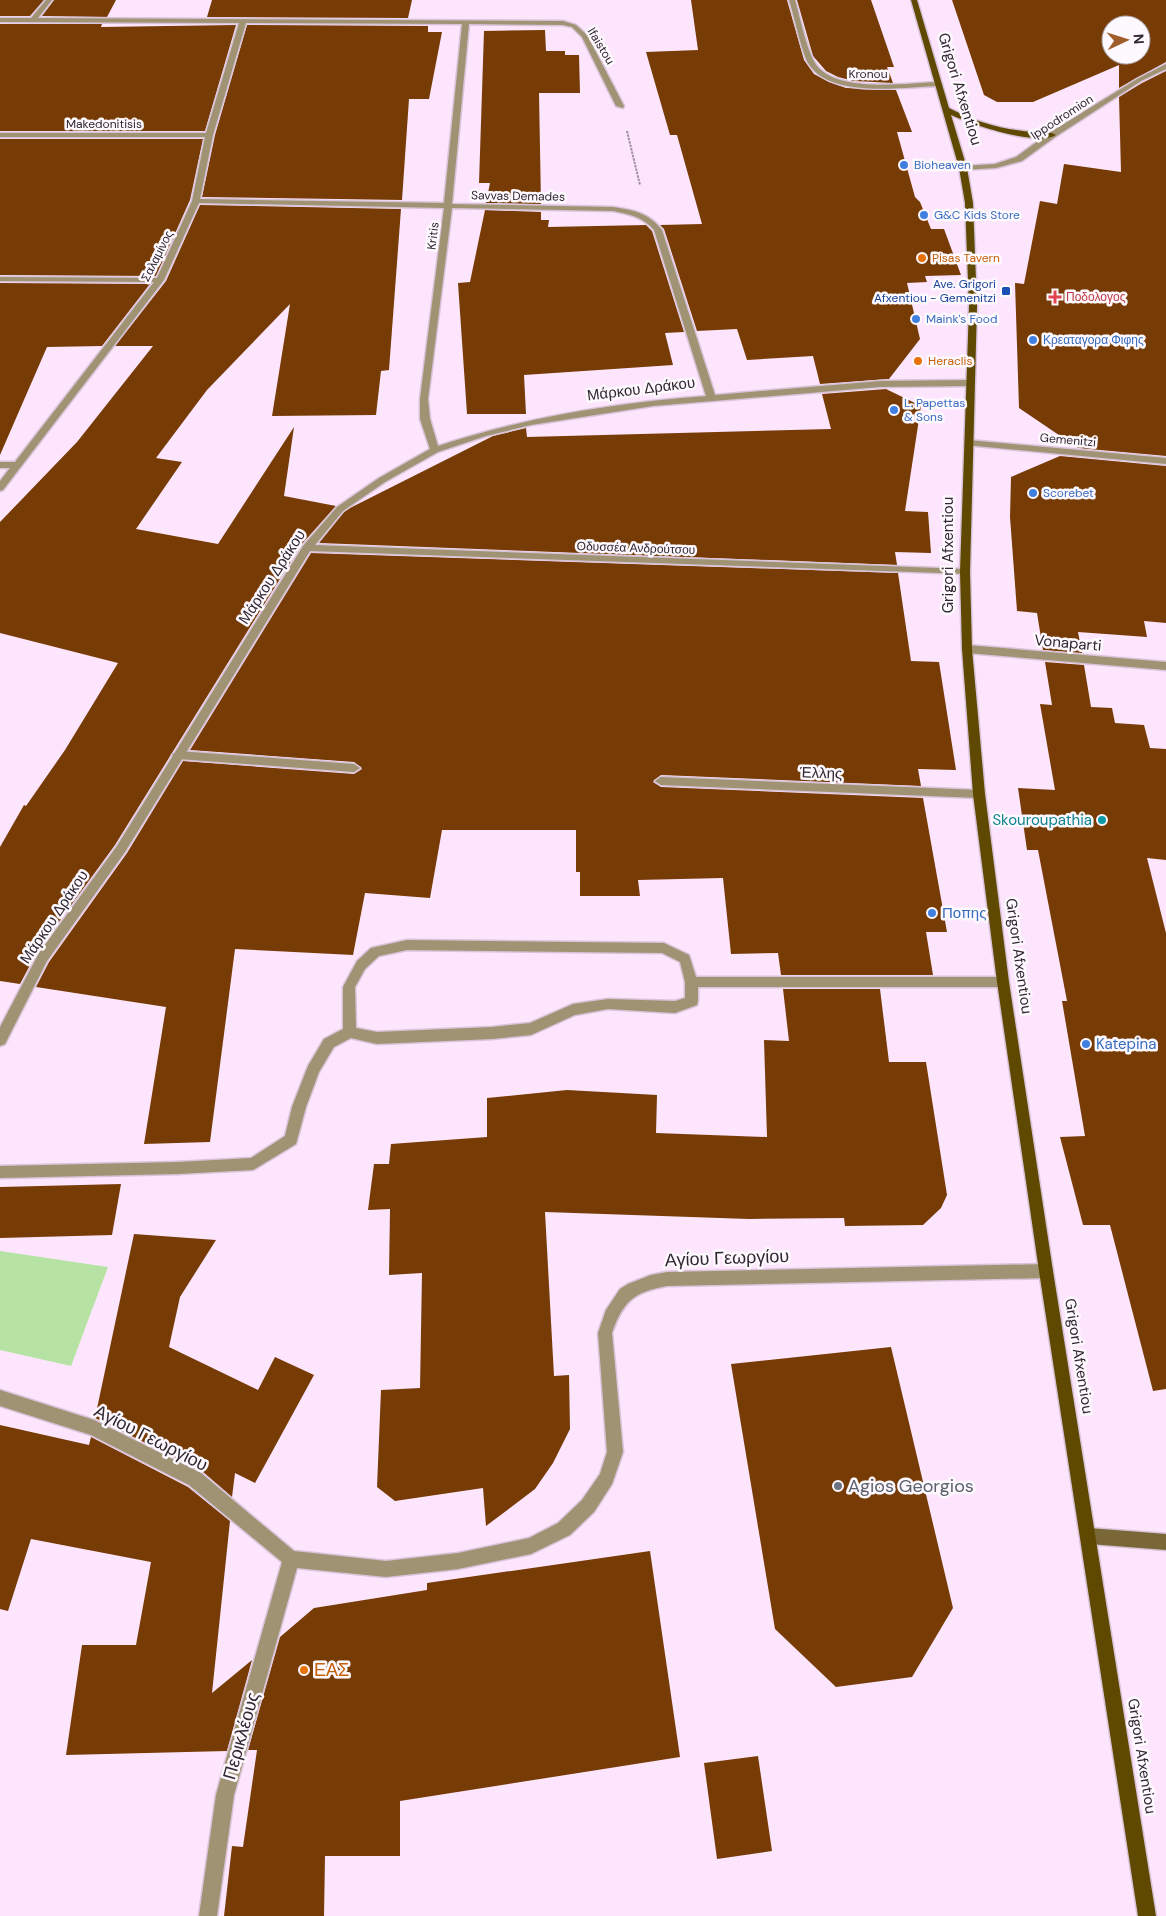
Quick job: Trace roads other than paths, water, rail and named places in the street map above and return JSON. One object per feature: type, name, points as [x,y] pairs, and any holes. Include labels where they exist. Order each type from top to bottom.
[{"type":"main road","name":"Grigori Afxentiou","points":[[914,0],[964,168],[970,203],[973,306],[965,572],[968,649],[979,794],[1046,1270],[1147,1916]]},
{"type":"main road","points":[[946,108],[963,118],[999,132],[1052,135]]},
{"type":"main road","points":[[1089,1536],[1166,1542]]},
{"type":"street","points":[[33,20],[49,0]]},
{"type":"street","name":"Kronou","points":[[792,0],[810,60],[827,80],[852,86],[939,84]]},
{"type":"street","name":"Ifaistou","points":[[0,20],[547,22],[574,26],[585,36],[620,106]]},
{"type":"street","name":"Σαλαμίνος","points":[[0,488],[160,280],[196,201],[208,135],[243,22]]},
{"type":"street","name":"Kritis","points":[[435,450],[425,418],[424,399],[448,206],[466,22]]},
{"type":"street","name":"Ippodromion","points":[[964,168],[1008,163],[1019,159],[1052,135],[1139,80],[1166,66]]},
{"type":"street","name":"Makedonitisis","points":[[0,134],[208,135]]},
{"type":"street","name":"Savvas Demades","points":[[196,201],[613,209],[636,212],[652,221],[658,230],[711,397]]},
{"type":"street","points":[[0,279],[160,280]]},
{"type":"street","name":"Μάρκου Δράκου","points":[[0,1040],[43,957],[121,849],[307,548],[340,509],[382,480],[435,450],[483,434],[530,422],[593,411],[711,397],[880,384],[970,383]]},
{"type":"street","name":"Gemenitzi","points":[[968,443],[1166,461]]},
{"type":"street","points":[[0,464],[18,464]]},
{"type":"street","name":"Οδυσσέα Ανδρούτσου","points":[[307,548],[965,572]]},
{"type":"street","name":"Vonaparti","points":[[968,649],[1166,666]]},
{"type":"street","points":[[178,755],[354,768]]},
{"type":"street","name":"Έλλης","points":[[660,781],[979,794]]},
{"type":"street","points":[[0,1172],[178,1168],[253,1164],[291,1140],[299,1107],[313,1070],[329,1043],[350,1032],[377,1038],[530,1029],[573,1010],[608,1004],[675,1007],[692,1001],[691,982],[685,959],[664,948],[408,945],[375,952],[361,965],[349,987],[350,1032]]},
{"type":"street","points":[[691,982],[1004,982]]},
{"type":"street","name":"Αγίου Γεωργίου","points":[[0,1398],[94,1428],[195,1479],[291,1559],[386,1569],[449,1562],[531,1546],[564,1529],[588,1506],[606,1478],[615,1452],[605,1332],[613,1310],[625,1294],[651,1282],[667,1279],[1046,1270]]},
{"type":"street","name":"Περικλέους","points":[[208,1916],[225,1794],[291,1559]]},
{"type":"place","name":"Bioheaven","points":[[904,165]]},
{"type":"place","name":"G&C Kids Store","points":[[924,215]]},
{"type":"place","name":"Pisas Tavern","points":[[922,258]]},
{"type":"place","name":"Ave. Grigori Afxentiou - Gemenitzi","points":[[1006,291]]},
{"type":"place","name":"Ποδολογος","points":[[1055,297]]},
{"type":"place","name":"Maink's Food","points":[[916,319]]},
{"type":"place","name":"Κρεαταγορα Φιφης","points":[[1033,340]]},
{"type":"place","name":"Heraclis","points":[[918,361]]},
{"type":"place","name":"L. Papettas & Sons","points":[[894,410]]},
{"type":"place","name":"Scorebet","points":[[1033,493]]},
{"type":"place","name":"Skouroupathia","points":[[1102,820]]},
{"type":"place","name":"Ποπης","points":[[932,913]]},
{"type":"place","name":"Katepina","points":[[1086,1044]]},
{"type":"place","name":"Agios Georgios","points":[[838,1486]]},
{"type":"place","name":"ΕΑΣ","points":[[304,1670]]}]
